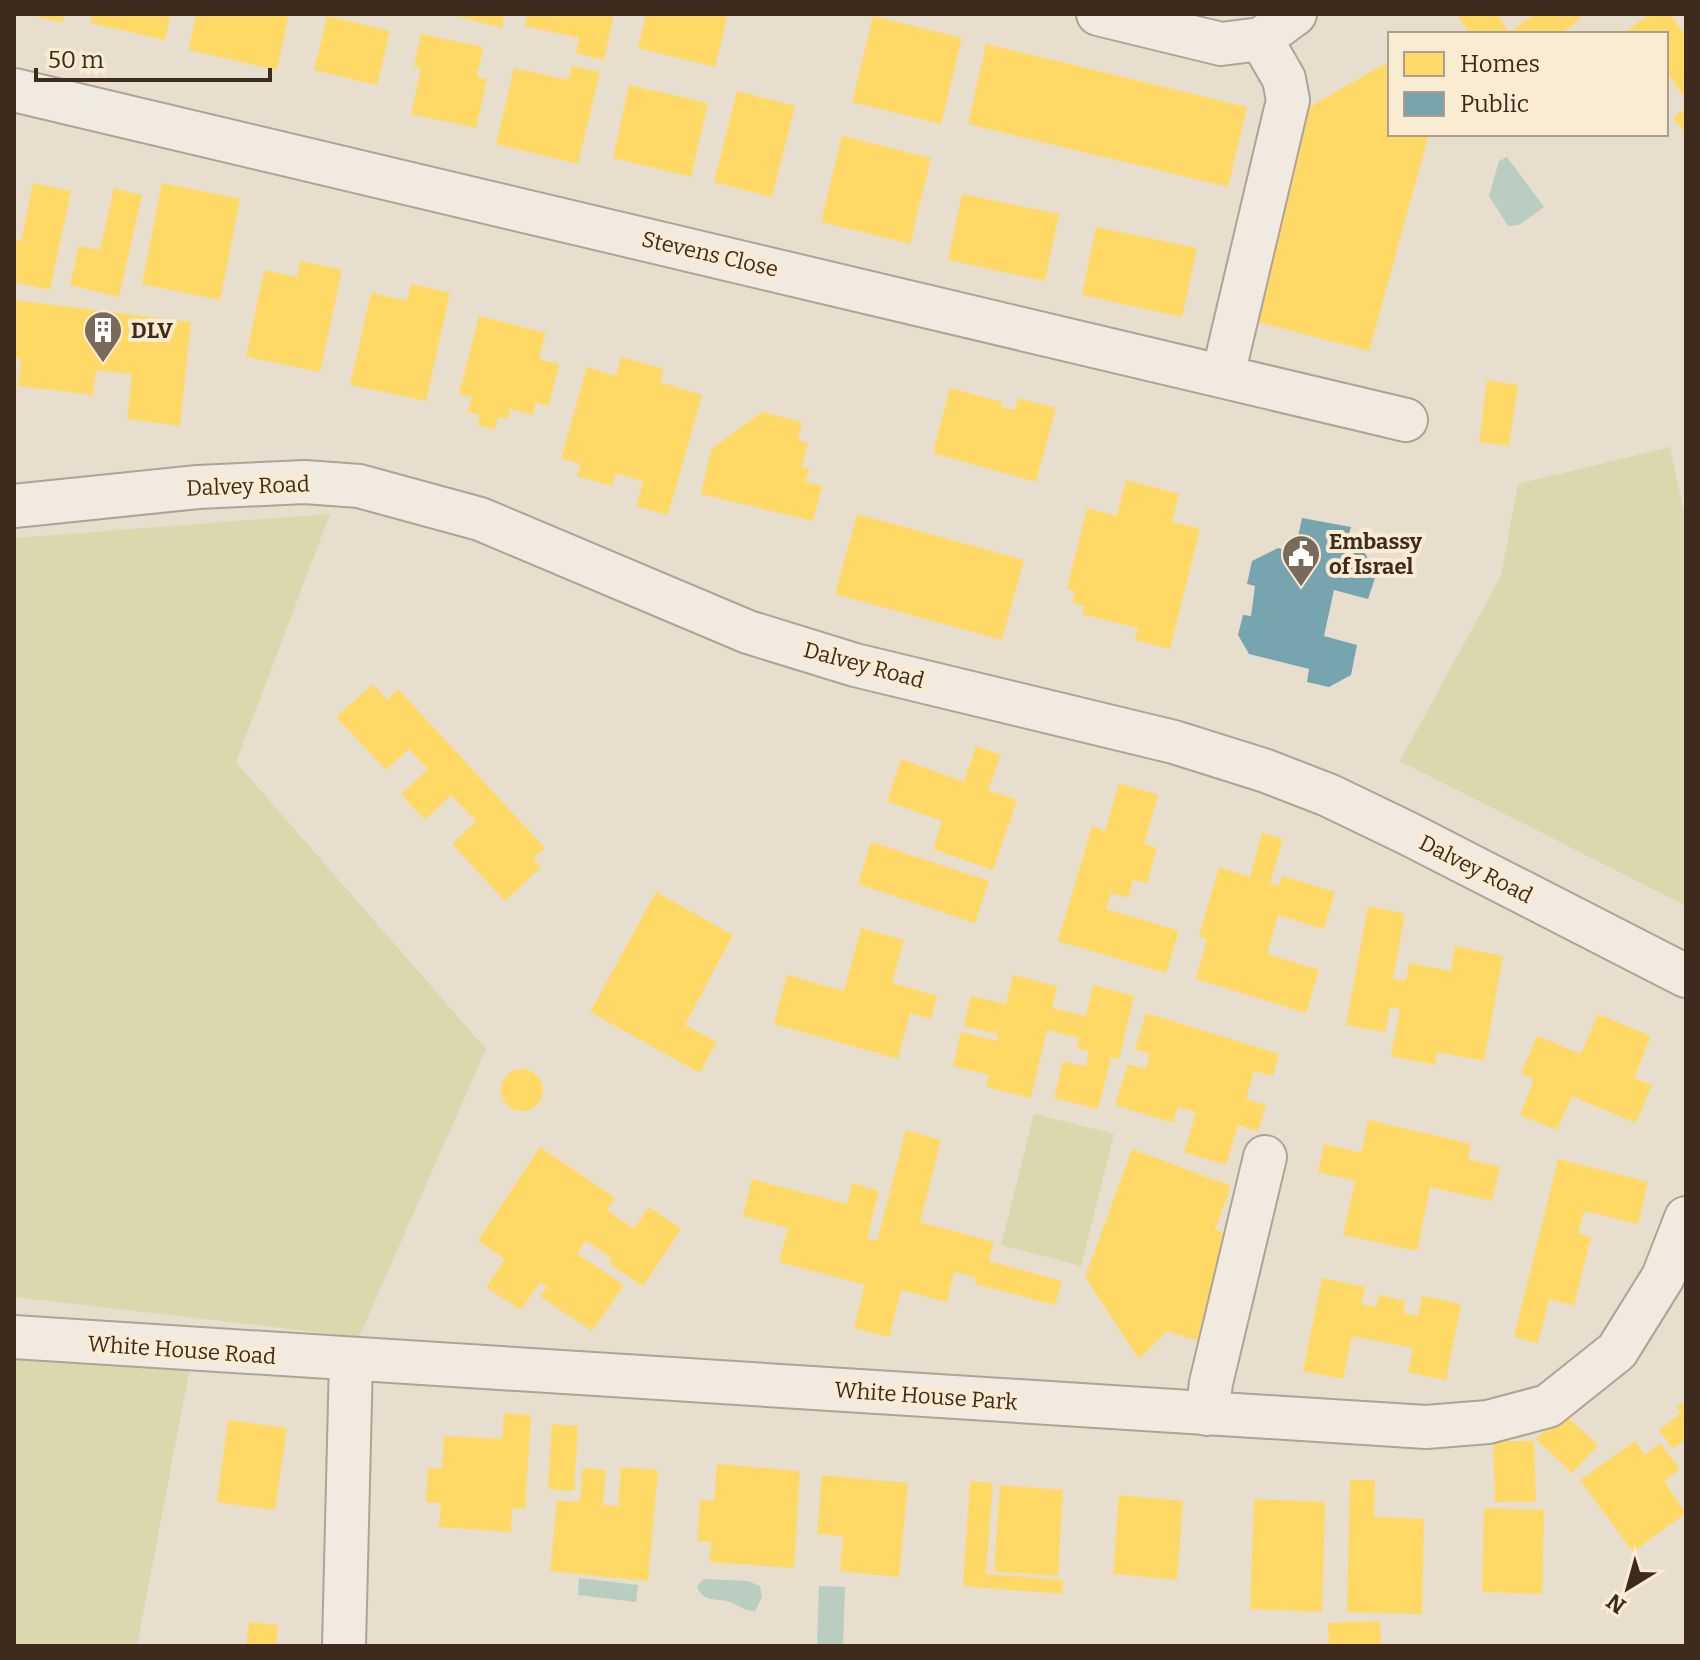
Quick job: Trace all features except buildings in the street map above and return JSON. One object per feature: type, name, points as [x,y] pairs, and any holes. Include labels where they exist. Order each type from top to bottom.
[{"type":"street","points":[[1098,14],[1221,44],[1261,39],[1295,14]]},
{"type":"street","points":[[1223,375],[1288,100],[1284,79],[1261,39]]},
{"type":"street","name":"Stevens Close","points":[[14,90],[1406,420]]},
{"type":"street","name":"Dalvey Road","points":[[14,506],[198,487],[305,482],[359,486],[480,519],[748,632],[855,665],[1174,742],[1266,771],[1328,795],[1407,833],[1686,976]]},
{"type":"street","points":[[1207,1414],[1211,1383],[1265,1157]]},
{"type":"street","name":"White House Park","points":[[351,1360],[1426,1427],[1488,1422],[1548,1406],[1617,1351],[1663,1277],[1686,1218]]},
{"type":"street","name":"White House Road","points":[[14,1337],[351,1360]]},
{"type":"street","points":[[344,1646],[351,1360]]},
{"type":"shaded area","points":[[1507,157],[1544,207],[1519,225],[1508,226],[1489,196],[1499,161]]},
{"type":"shaded area","points":[[1670,447],[1683,509],[1686,509],[1686,906],[1400,761],[1501,576],[1518,484]]},
{"type":"shaded area","points":[[330,514],[236,762],[486,1049],[359,1337],[14,1297],[14,538]]},
{"type":"shaded area","points":[[1034,1114],[1114,1134],[1081,1266],[1001,1245]]},
{"type":"shaded area","points":[[14,1344],[190,1367],[137,1646],[14,1646]]},
{"type":"shaded area","points":[[579,1578],[638,1585],[636,1602],[578,1595]]},
{"type":"shaded area","points":[[704,1579],[748,1581],[760,1586],[762,1597],[755,1611],[706,1598],[697,1586]]},
{"type":"shaded area","points":[[819,1586],[845,1587],[843,1646],[817,1646]]},
{"type":"place","name":"DLV","points":[[103,364]]},
{"type":"place","name":"Embassy of Israel","points":[[1301,588]]}]
